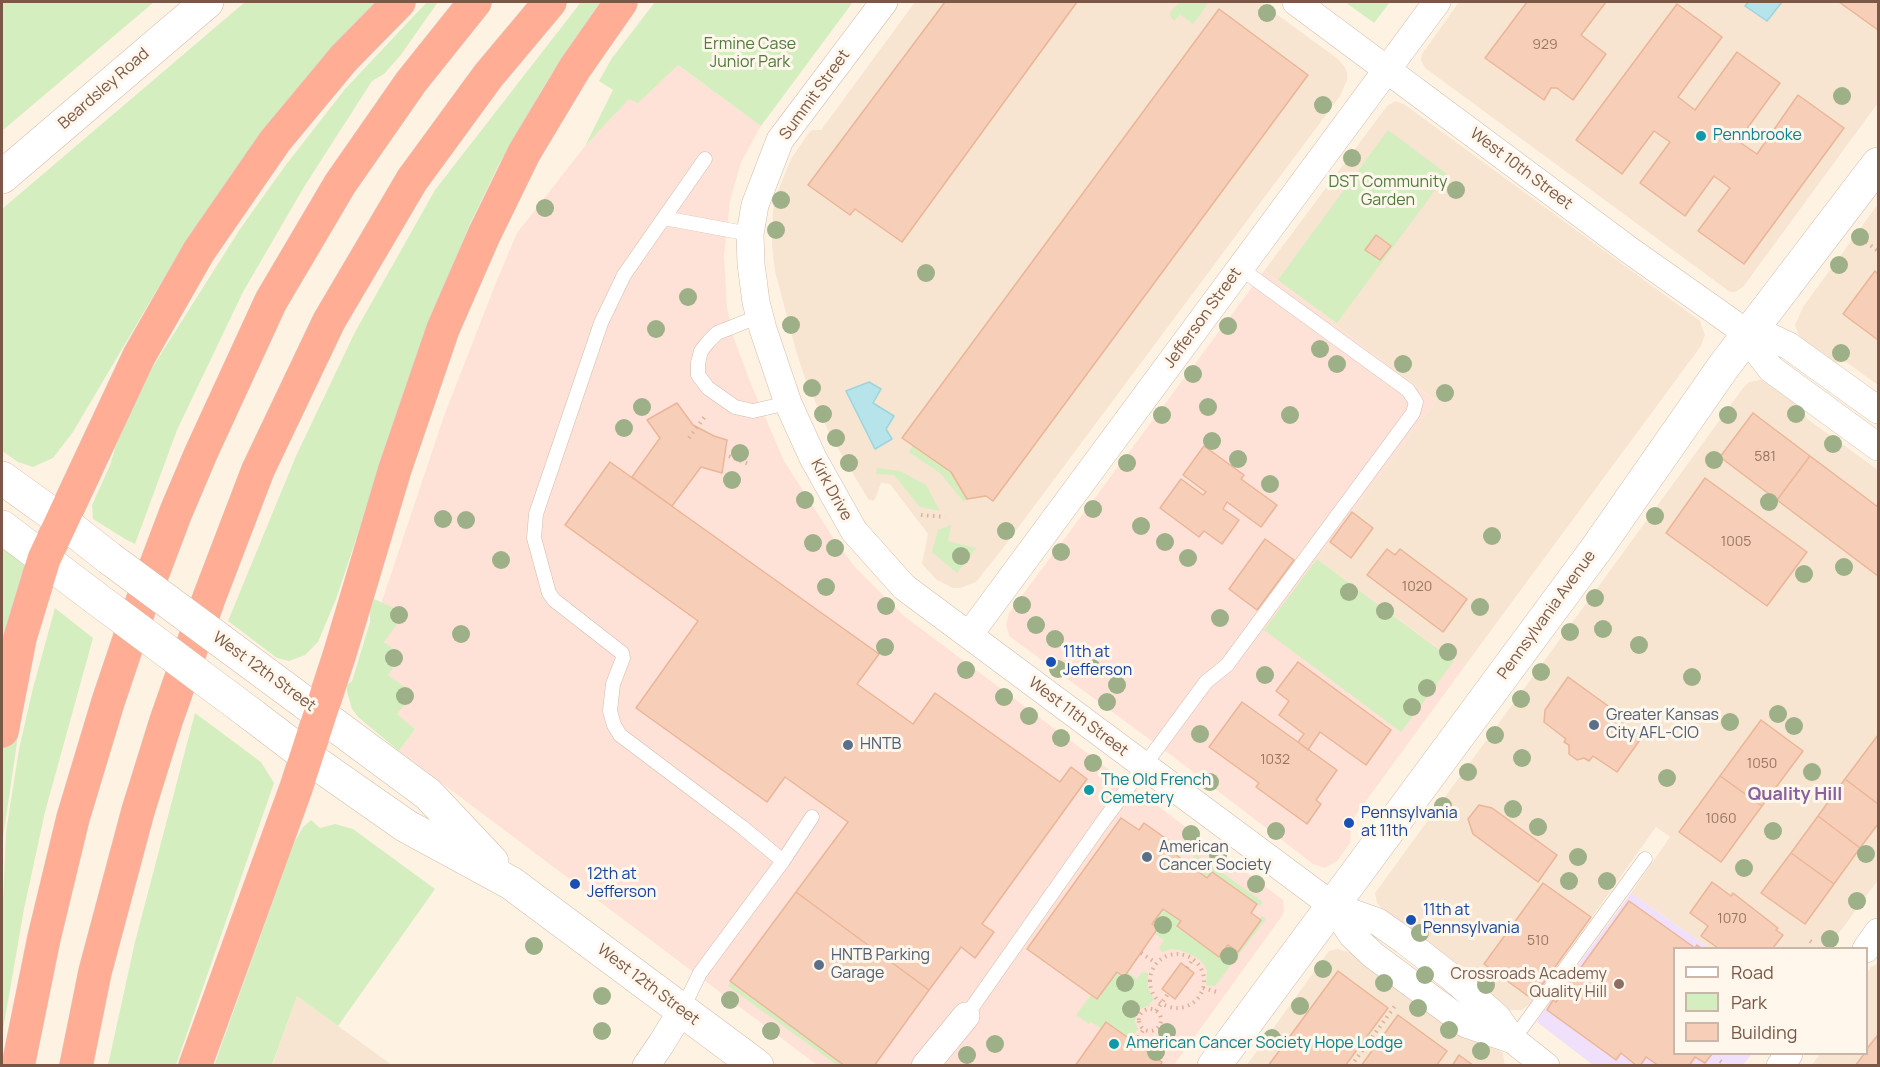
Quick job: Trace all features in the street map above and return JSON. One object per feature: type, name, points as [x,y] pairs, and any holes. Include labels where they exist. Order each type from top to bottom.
[{"type":"highway","points":[[2,731],[20,638],[44,559],[140,356],[199,251],[275,141],[344,58],[399,2]]},
{"type":"highway","points":[[18,1065],[44,938],[92,754],[140,607],[201,453],[271,301],[340,184],[411,82],[475,2]]},
{"type":"highway","points":[[76,1065],[95,972],[138,811],[166,721],[209,598],[258,470],[329,321],[412,180],[488,76],[550,2]]},
{"type":"highway","points":[[195,1065],[296,788],[395,469],[448,319],[483,235],[524,153],[575,68],[621,2]]},
{"type":"main road","name":"Beardsley Road","points":[[2,177],[207,2]]},
{"type":"main road","name":"Pennsylvania Avenue","points":[[1214,1065],[1597,548],[1724,366],[1878,164]]},
{"type":"main road","name":"West 12th Street","points":[[2,478],[428,794],[511,883]]},
{"type":"main road","name":"West 12th Street","points":[[2,527],[306,756],[406,826],[511,883],[757,1065]]},
{"type":"street","name":"Summit Street","points":[[758,309],[751,264],[750,234],[755,205],[780,140],[884,2]]},
{"type":"street","name":"West 10th Street","points":[[1296,2],[1632,252],[1748,334],[1770,338],[1789,346],[1878,410]]},
{"type":"street","name":"Jefferson Street","points":[[969,635],[1437,2]]},
{"type":"street","name":"Kirk Drive","points":[[758,309],[788,403],[813,458],[854,531],[904,587],[969,635]]},
{"type":"street","name":"West 10th Street","points":[[1748,334],[1771,369],[1878,447]]},
{"type":"street","name":"West 11th Street","points":[[969,635],[1333,906],[1352,935],[1373,955],[1410,983],[1466,1024],[1513,1040],[1546,1065]]},
{"type":"street","points":[[1867,947],[1878,932]]},
{"type":"street","points":[[646,1065],[682,1010]]},
{"type":"street","points":[[925,1065],[966,1016]]},
{"type":"lane","points":[[705,159],[624,275],[601,323],[536,514],[534,538],[549,593],[554,600],[622,653],[623,658],[613,684],[610,711],[620,735],[742,827],[783,861]]},
{"type":"lane","points":[[664,218],[750,234]]},
{"type":"lane","points":[[966,1016],[1101,824],[1206,682],[1227,664],[1248,637],[1413,413],[1416,402],[1408,390],[1240,268]]},
{"type":"lane","points":[[758,309],[717,333],[701,351],[698,375],[708,388],[735,407],[753,411],[788,403]]},
{"type":"lane","points":[[682,1010],[700,973],[783,861],[812,817]]},
{"type":"lane","points":[[1513,1040],[1645,859]]},
{"type":"path","points":[[1866,242],[1878,251]]},
{"type":"path","points":[[689,438],[720,396]]},
{"type":"path","points":[[729,456],[751,465]]},
{"type":"path","points":[[921,515],[945,517]]},
{"type":"path","points":[[1141,953],[1156,963]]},
{"type":"path","points":[[1174,953],[1193,959],[1200,965],[1203,972],[1203,988],[1197,1000],[1186,1006],[1174,1007],[1162,1003],[1156,997],[1150,984],[1152,970],[1156,963],[1161,958],[1174,953]]},
{"type":"path","points":[[1187,968],[1193,959]]},
{"type":"path","points":[[1203,988],[1217,992]]},
{"type":"path","points":[[1156,1011],[1168,994]]},
{"type":"path","points":[[1351,1065],[1399,1000]]},
{"type":"path","points":[[1151,1008],[1156,1011],[1161,1021],[1159,1026],[1149,1031],[1144,1029],[1140,1024],[1141,1013],[1151,1008]]},
{"type":"path","points":[[1135,1042],[1144,1029]]},
{"type":"shaded area","points":[[915,2],[1260,2],[1338,59],[1347,73],[1347,80],[1340,96],[1000,552],[976,582],[960,588],[953,588],[937,580],[922,564],[928,534],[890,484],[881,483],[875,499],[873,501],[868,499],[830,435],[806,381],[796,351],[775,271],[772,245],[773,211],[778,191],[791,159],[812,130],[821,130]]},
{"type":"shaded area","points":[[1459,2],[1878,2],[1878,103],[1743,287],[1730,292],[1425,68],[1421,60],[1422,54]]},
{"type":"shaded area","points":[[667,57],[761,126],[741,162],[730,201],[724,256],[727,307],[733,336],[784,461],[834,539],[855,567],[904,616],[1283,900],[1282,916],[1174,1065],[817,1065],[399,751],[415,729],[397,715],[388,675],[382,601],[444,416],[517,233],[585,146]]},
{"type":"shaded area","points":[[1395,101],[1404,104],[1700,321],[1705,335],[1701,346],[1464,667],[1317,559],[1436,401],[1264,271],[1387,106]]},
{"type":"shaded area","points":[[1878,204],[1878,385],[1846,362],[1834,363],[1800,339],[1795,325],[1803,307]]},
{"type":"shaded area","points":[[1264,271],[1436,401],[1317,559],[1464,667],[1355,816],[1351,825],[1350,843],[1337,861],[1325,868],[1313,864],[1175,758],[1009,636],[1006,625],[1009,613]]},
{"type":"shaded area","points":[[1764,379],[1803,404],[1806,418],[1878,470],[1878,880],[1829,947],[1708,947],[1631,893],[1670,837],[1656,827],[1530,1004],[1522,1010],[1508,1010],[1384,911],[1377,903],[1375,893],[1749,382]]},
{"type":"shaded area","name":"Crossroads Academy Quality Hill","points":[[1631,893],[1708,947],[1673,947],[1673,1055],[1751,1055],[1743,1065],[1593,1065],[1537,1022]]},
{"type":"shaded area","points":[[1337,949],[1349,952],[1422,1005],[1503,1053],[1505,1066],[1246,1066],[1329,951]]},
{"type":"shaded area","points":[[1878,964],[1878,1065],[1811,1066],[1819,1055],[1868,1055],[1868,972]]},
{"type":"shaded area","points":[[297,996],[392,1065],[272,1066]]},
{"type":"green space","points":[[2,2],[154,2],[2,131]]},
{"type":"green space","points":[[245,2],[380,2],[264,128],[187,239],[73,432],[53,458],[33,467],[18,462],[2,451],[2,209]]},
{"type":"green space","points":[[427,2],[438,2],[400,56],[384,74],[372,81],[304,187],[243,292],[177,430],[135,544],[125,539],[93,519],[92,505],[110,465],[126,413],[240,229],[285,166],[345,89]]},
{"type":"green space","points":[[581,2],[600,2],[549,78],[499,164],[470,224],[426,330],[336,599],[318,642],[305,655],[289,661],[277,658],[228,621],[296,456],[355,332],[435,190]]},
{"type":"green space","name":"Ermine Case Junior Park","points":[[655,2],[853,2],[761,126],[678,65],[638,103],[629,99],[585,146],[613,90],[599,81],[612,58]]},
{"type":"green space","points":[[1180,2],[1209,2],[1193,24],[1180,14],[1174,21],[1170,15]]},
{"type":"green space","points":[[1345,2],[1390,2],[1374,23]]},
{"type":"green space","name":"DST Community Garden","points":[[1388,130],[1447,174],[1337,323],[1278,280]]},
{"type":"green space","points":[[913,445],[951,472],[967,499],[964,502],[940,473],[909,452]]},
{"type":"green space","points":[[877,468],[900,471],[926,485],[940,511],[920,507],[894,475],[876,474]]},
{"type":"green space","points":[[951,525],[948,541],[976,548],[957,573],[932,552],[938,530]]},
{"type":"green space","points":[[2,527],[44,559],[2,845]]},
{"type":"green space","points":[[1317,559],[1454,661],[1401,732],[1264,630]]},
{"type":"green space","points":[[372,598],[405,613],[384,642],[402,655],[388,675],[413,693],[397,714],[415,729],[399,751],[358,717],[352,709],[347,692],[347,685],[352,681],[370,622]]},
{"type":"green space","points":[[55,608],[93,638],[45,812],[24,909],[2,1036],[2,923],[6,832],[19,749]]},
{"type":"green space","points":[[195,713],[261,762],[274,783],[176,1065],[108,1065],[135,942]]},
{"type":"green space","points":[[311,820],[320,828],[335,824],[353,829],[435,889],[338,1026],[297,996],[272,1065],[214,1066],[293,845],[303,827]]},
{"type":"green space","points":[[1196,854],[1263,902],[1260,906],[1212,872],[1207,878],[1189,864]]},
{"type":"green space","points":[[1163,909],[1181,921],[1177,927],[1219,957],[1228,945],[1238,952],[1261,921],[1259,919],[1262,916],[1266,919],[1215,986],[1206,985],[1207,971],[1204,964],[1196,957],[1180,950],[1171,949],[1162,952],[1159,948],[1164,940],[1155,934],[1158,928],[1152,924]]},
{"type":"green space","points":[[1117,972],[1124,977],[1127,972],[1137,979],[1142,972],[1148,973],[1148,988],[1154,999],[1136,1014],[1135,1022],[1138,1029],[1130,1039],[1107,1022],[1101,1028],[1091,1022],[1089,1024],[1076,1015],[1091,995],[1098,999]]},
{"type":"green space","points":[[730,982],[845,1065],[837,1065],[728,986]]},
{"type":"water","points":[[1748,2],[1782,2],[1767,21],[1745,6]]},
{"type":"water","points":[[869,382],[881,389],[873,403],[894,416],[886,429],[892,439],[875,449],[846,391]]},
{"type":"building","points":[[945,2],[1077,2],[902,242],[855,209],[850,215],[808,185]]},
{"type":"building","points":[[1527,2],[1606,2],[1581,35],[1606,54],[1573,100],[1557,88],[1551,88],[1544,100],[1485,58]]},
{"type":"building","points":[[1839,2],[1878,2],[1878,30]]},
{"type":"building","name":"Pennbrooke","points":[[1677,4],[1722,37],[1678,97],[1695,110],[1737,52],[1780,83],[1738,141],[1757,154],[1798,95],[1844,128],[1744,264],[1698,231],[1730,188],[1714,176],[1685,216],[1640,183],[1670,142],[1654,131],[1622,174],[1576,140]]},
{"type":"building","points":[[1219,9],[1308,75],[993,501],[986,496],[967,499],[951,472],[902,438]]},
{"type":"building","points":[[1376,235],[1391,246],[1380,260],[1365,250]]},
{"type":"building","points":[[1875,271],[1878,274],[1878,340],[1843,314]]},
{"type":"building","points":[[677,403],[693,425],[727,440],[722,473],[701,467],[672,506],[632,477],[660,438],[647,420]]},
{"type":"building","points":[[1753,413],[1810,456],[1777,500],[1720,457]]},
{"type":"building","points":[[1204,446],[1244,475],[1241,479],[1277,505],[1261,527],[1227,502],[1223,509],[1239,520],[1222,544],[1204,531],[1199,537],[1160,508],[1181,479],[1203,495],[1206,492],[1183,475]]},
{"type":"building","points":[[1810,456],[1878,507],[1878,576],[1777,500]]},
{"type":"building","name":"HNTB","points":[[610,462],[879,654],[857,684],[913,724],[935,693],[1060,782],[1071,767],[1087,779],[982,924],[994,932],[975,958],[961,947],[929,990],[796,892],[848,822],[785,777],[767,802],[636,708],[698,621],[565,525]]},
{"type":"building","points":[[1705,478],[1807,552],[1767,606],[1666,533]]},
{"type":"building","points":[[1352,512],[1373,528],[1351,558],[1330,542]]},
{"type":"building","points":[[1265,539],[1294,560],[1257,610],[1229,589]]},
{"type":"building","points":[[1387,549],[1395,555],[1400,549],[1467,599],[1443,632],[1367,575]]},
{"type":"building","points":[[1298,662],[1391,730],[1366,765],[1320,732],[1308,750],[1298,742],[1304,734],[1279,715],[1289,701],[1276,691]]},
{"type":"building","points":[[1568,677],[1622,716],[1619,721],[1642,737],[1617,772],[1593,756],[1589,761],[1584,758],[1577,760],[1569,754],[1569,745],[1564,742],[1566,739],[1544,722],[1545,710]]},
{"type":"building","points":[[1242,702],[1337,770],[1316,800],[1321,804],[1307,824],[1256,787],[1259,783],[1209,747]]},
{"type":"building","points":[[1761,720],[1803,751],[1762,806],[1720,776]]},
{"type":"building","points":[[1878,735],[1878,804],[1845,779]]},
{"type":"building","points":[[1720,776],[1762,806],[1721,862],[1679,832]]},
{"type":"building","points":[[1845,779],[1878,804],[1878,824],[1860,848],[1818,816]]},
{"type":"building","points":[[1479,805],[1492,808],[1557,855],[1538,882],[1473,834],[1468,819]]},
{"type":"building","points":[[1818,816],[1860,848],[1834,884],[1791,853]]},
{"type":"building","points":[[1121,818],[1139,830],[1144,823],[1179,848],[1175,854],[1207,878],[1212,872],[1257,904],[1251,913],[1261,920],[1238,952],[1228,945],[1219,957],[1177,926],[1181,921],[1163,909],[1152,924],[1158,928],[1124,977],[1117,972],[1097,999],[1027,949]]},
{"type":"building","points":[[1791,853],[1834,884],[1805,924],[1761,893]]},
{"type":"building","points":[[1712,882],[1731,896],[1733,893],[1778,928],[1776,930],[1783,935],[1774,947],[1717,947],[1701,936],[1708,926],[1690,913]]},
{"type":"building","points":[[1543,883],[1591,917],[1532,999],[1484,964]]},
{"type":"building","name":"HNTB Parking Garage","points":[[796,892],[929,990],[874,1066],[845,1066],[730,981]]},
{"type":"building","name":"Crossroads Academy Quality Hill","points":[[1629,901],[1694,947],[1673,947],[1673,1055],[1711,1055],[1705,1063],[1695,1057],[1689,1066],[1659,1066],[1646,1057],[1640,1066],[1637,1066],[1621,1053],[1616,1060],[1547,1010],[1553,1000],[1556,1002]]},
{"type":"building","points":[[1181,963],[1194,973],[1175,999],[1162,989]]},
{"type":"building","points":[[1338,971],[1388,1008],[1345,1066],[1268,1066]]},
{"type":"building","points":[[1398,1015],[1447,1051],[1436,1066],[1361,1066]]},
{"type":"building","name":"American Cancer Society Hope Lodge","points":[[1106,1022],[1162,1062],[1160,1066],[1075,1066]]},
{"type":"building","points":[[1877,1036],[1878,1066],[1855,1066],[1863,1055],[1868,1055],[1868,1047]]},
{"type":"building","points":[[1459,1055],[1474,1066],[1452,1066]]},
{"type":"place","name":"Pennbrooke","points":[[1701,136]]},
{"type":"place","name":"11th at Jefferson","points":[[1051,662]]},
{"type":"place","name":"Greater Kansas City AFL-CIO","points":[[1594,725]]},
{"type":"place","name":"HNTB","points":[[848,745]]},
{"type":"place","name":"The Old French Cemetery","points":[[1089,790]]},
{"type":"place","name":"Pennsylvania at 11th","points":[[1349,823]]},
{"type":"place","name":"American Cancer Society","points":[[1147,857]]},
{"type":"place","name":"12th at Jefferson","points":[[575,884]]},
{"type":"place","name":"11th at Pennsylvania","points":[[1411,920]]},
{"type":"place","name":"HNTB Parking Garage","points":[[819,965]]},
{"type":"place","name":"Crossroads Academy Quality Hill","points":[[1619,984]]},
{"type":"place","name":"American Cancer Society Hope Lodge","points":[[1114,1044]]},
{"type":"district","name":"Quality Hill","points":[[1795,795]]}]
